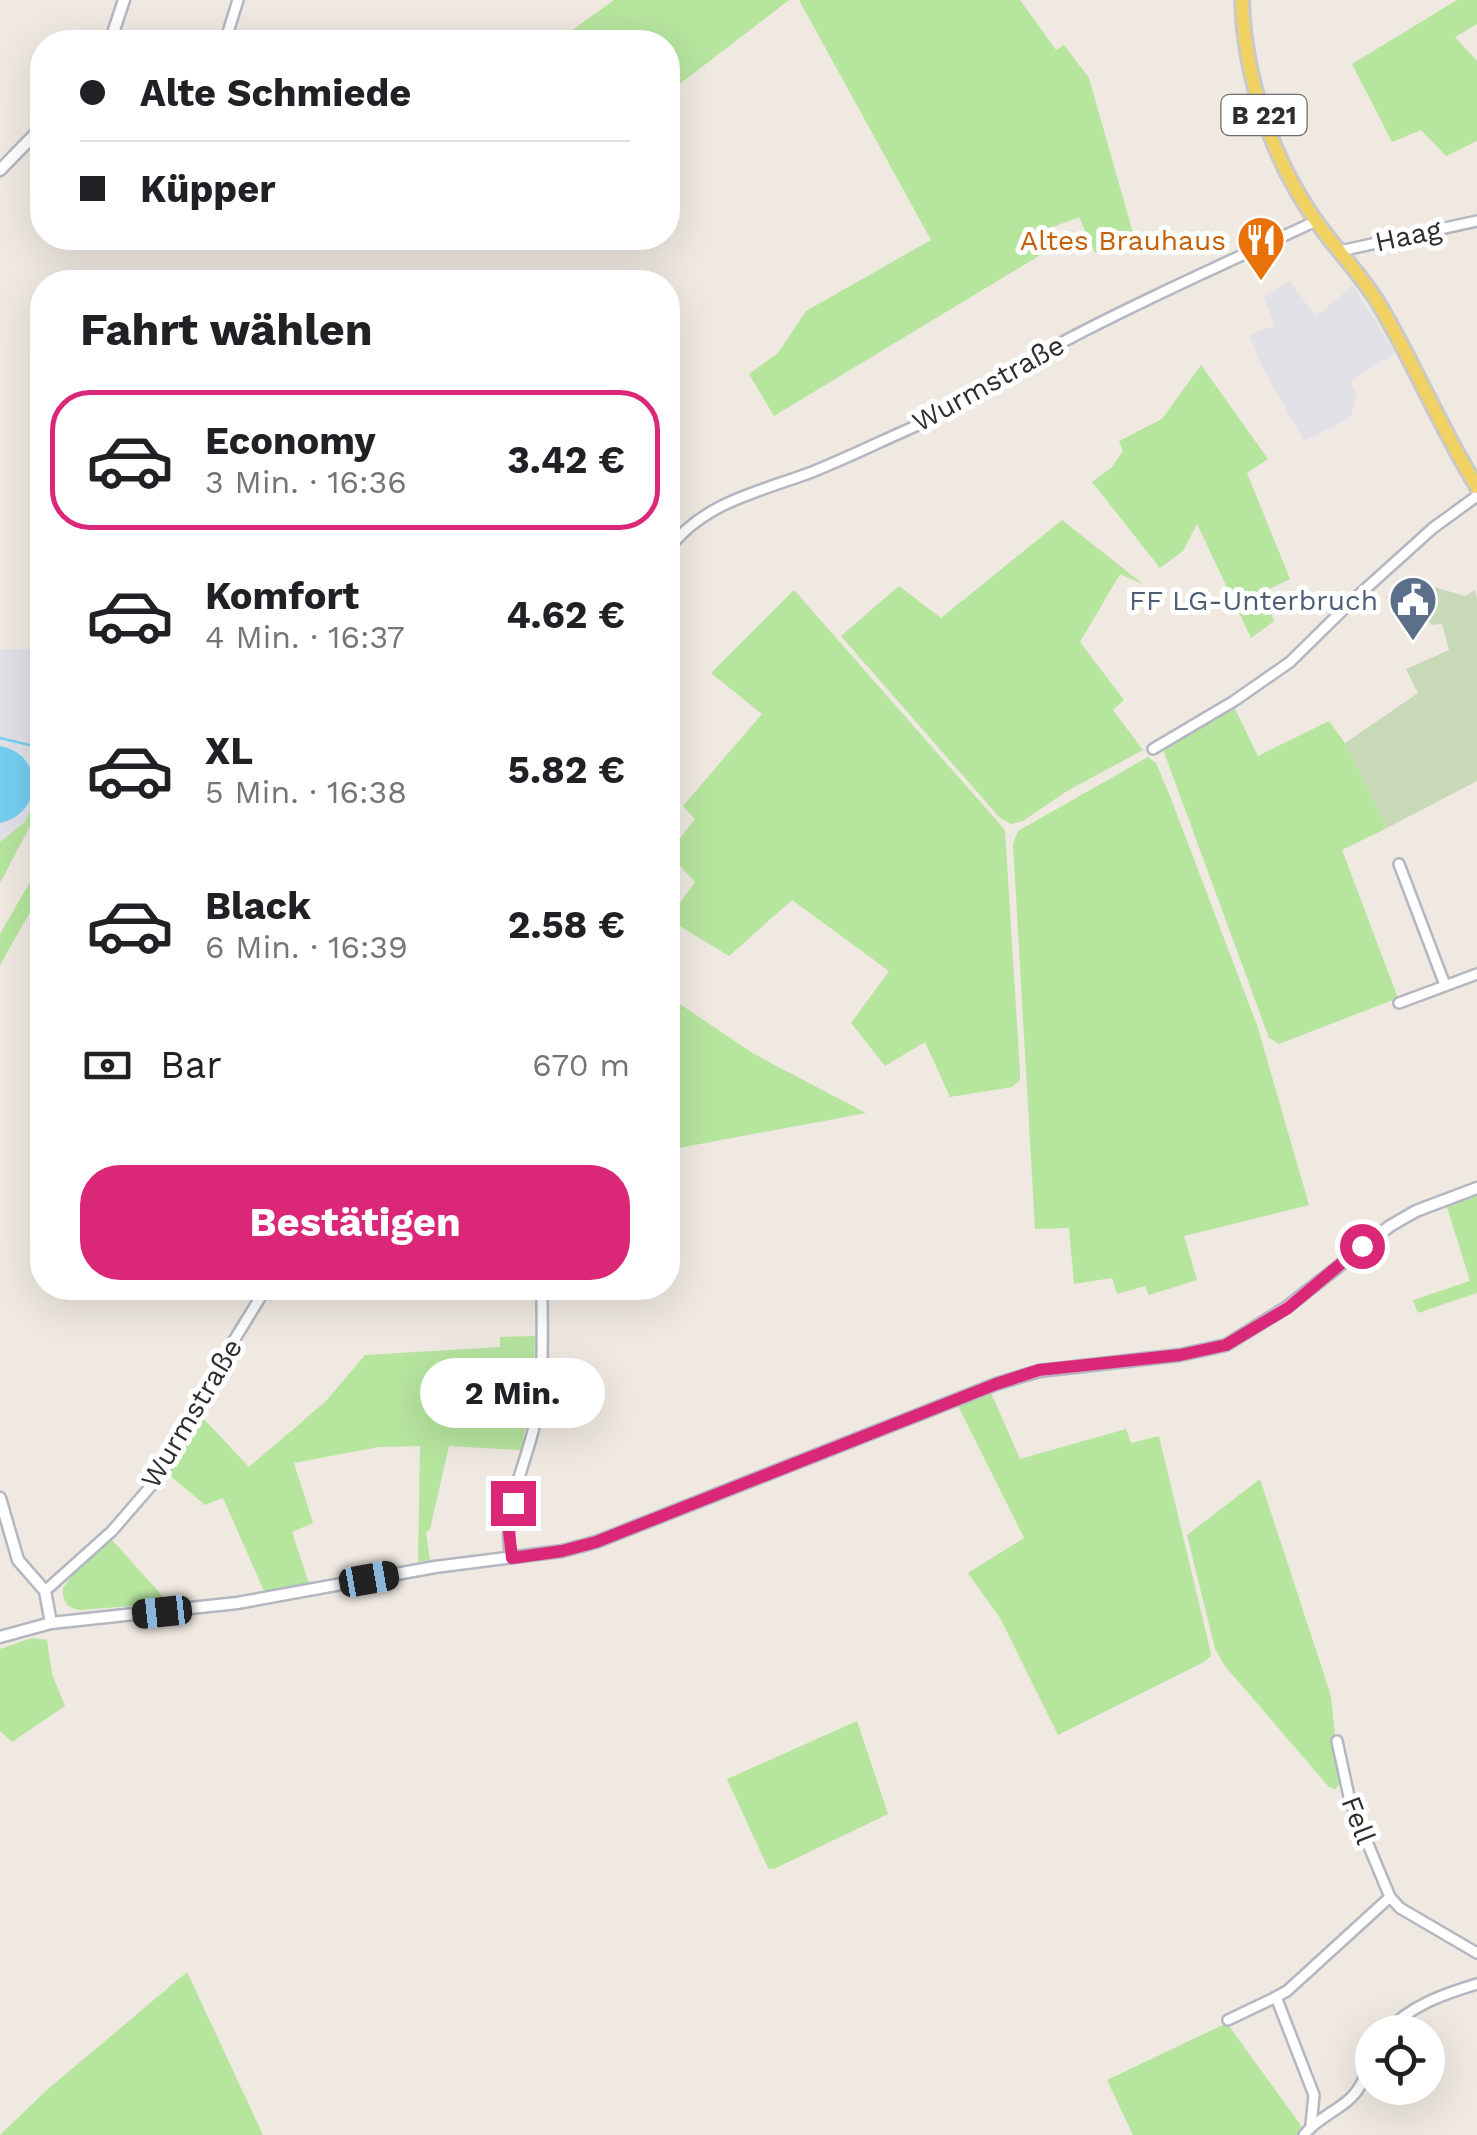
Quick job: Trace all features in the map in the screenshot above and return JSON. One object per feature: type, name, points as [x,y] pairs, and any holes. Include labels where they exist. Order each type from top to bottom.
[{"type":"main road","name":"B 221","points":[[1242,0],[1245,44],[1255,88],[1282,158],[1316,221],[1379,303],[1475,479]]},
{"type":"street","points":[[114,30],[124,0]]},
{"type":"street","points":[[229,30],[238,0]]},
{"type":"street","points":[[0,170],[30,139]]},
{"type":"street","name":"Wurmstraße","points":[[680,537],[715,508],[749,492],[832,464],[922,423],[1096,324],[1316,221]]},
{"type":"street","name":"Haag","points":[[1340,251],[1477,221]]},
{"type":"street","points":[[1153,749],[1290,662],[1433,528],[1477,496]]},
{"type":"street","points":[[1399,864],[1446,984]]},
{"type":"street","points":[[1399,1003],[1477,974]]},
{"type":"street","points":[[0,1638],[51,1623],[237,1603],[435,1567],[562,1551],[596,1542],[1039,1370],[1180,1355],[1226,1345],[1288,1308],[1390,1226],[1416,1210],[1477,1188]]},
{"type":"street","name":"Wurmstraße","points":[[45,1591],[112,1531],[163,1472],[259,1300]]},
{"type":"street","points":[[512,1558],[508,1523],[537,1414],[542,1300]]},
{"type":"street","points":[[0,1498],[18,1560],[45,1591],[51,1623]]},
{"type":"street","name":"Fell","points":[[1337,1741],[1350,1801],[1390,1897]]},
{"type":"street","points":[[1228,2020],[1287,1991],[1390,1897],[1400,1908],[1477,1952]]},
{"type":"street","points":[[1404,2015],[1477,1984]]},
{"type":"street","points":[[1276,1997],[1314,2095],[1311,2126]]},
{"type":"street","points":[[1304,2135],[1355,2092]]},
{"type":"street","points":[[1314,2095],[1335,2108]]},
{"type":"shaded area","points":[[1290,281],[1316,317],[1353,285],[1395,353],[1350,382],[1357,394],[1350,418],[1304,441],[1262,367],[1249,335],[1275,325],[1263,296]]},
{"type":"shaded area","points":[[0,649],[30,649],[30,826],[0,883]]},
{"type":"green space","points":[[614,0],[789,0],[680,84],[680,30],[573,30]]},
{"type":"green space","points":[[799,0],[1020,0],[1056,50],[1064,45],[1089,78],[1135,240],[1095,253],[1079,217],[1035,234],[1042,254],[774,416],[749,374],[778,353],[806,311],[931,240]]},
{"type":"green space","points":[[1457,0],[1477,0],[1477,24],[1455,37],[1477,61],[1477,141],[1446,156],[1421,130],[1392,142],[1352,64]]},
{"type":"green space","points":[[1201,365],[1268,459],[1247,473],[1290,579],[1263,592],[1274,621],[1251,638],[1197,524],[1183,551],[1160,568],[1092,482],[1111,468],[1123,451],[1119,441],[1162,419]]},
{"type":"green space","points":[[1062,520],[1143,584],[1120,574],[1080,642],[1124,700],[1113,710],[1143,750],[1067,791],[1023,821],[1011,824],[1000,818],[841,636],[899,586],[941,618]]},
{"type":"green space","points":[[1434,587],[1465,596],[1475,590],[1477,598],[1477,781],[1387,828],[1345,743],[1418,693],[1406,669],[1449,650],[1442,624],[1432,625],[1409,602],[1421,590]]},
{"type":"green space","points":[[794,590],[1005,830],[1020,1072],[1020,1080],[1012,1087],[950,1097],[925,1042],[885,1066],[851,1023],[889,971],[792,900],[729,956],[680,926],[680,903],[695,882],[680,866],[680,838],[695,819],[683,806],[762,714],[711,673]]},
{"type":"green space","points":[[1234,707],[1258,756],[1329,721],[1345,743],[1387,828],[1342,850],[1398,998],[1279,1044],[1269,1038],[1164,752],[1168,744]]},
{"type":"green space","points":[[1148,757],[1156,763],[1170,796],[1258,1028],[1309,1205],[1184,1236],[1197,1280],[1149,1295],[1145,1286],[1117,1294],[1112,1278],[1074,1284],[1069,1228],[1035,1229],[1013,844],[1018,831]]},
{"type":"green space","points":[[30,810],[30,826],[0,883],[0,842],[25,822]]},
{"type":"green space","points":[[30,882],[30,912],[0,965],[0,934]]},
{"type":"green space","points":[[680,1004],[754,1054],[866,1113],[680,1148]]},
{"type":"green space","points":[[1477,1196],[1477,1293],[1418,1313],[1413,1300],[1470,1281],[1447,1207]]},
{"type":"green space","points":[[535,1336],[534,1381],[521,1450],[449,1446],[426,1533],[430,1560],[418,1562],[420,1446],[379,1447],[294,1463],[313,1523],[292,1532],[309,1584],[265,1593],[223,1498],[205,1505],[169,1475],[202,1417],[249,1467],[325,1402],[365,1355],[500,1347],[500,1337]]},
{"type":"green space","points":[[991,1393],[1020,1459],[1126,1429],[1131,1443],[1159,1436],[1210,1649],[1211,1656],[1204,1662],[1058,1735],[1000,1618],[968,1573],[1024,1538],[958,1406]]},
{"type":"green space","points":[[1260,1479],[1331,1696],[1340,1784],[1335,1789],[1329,1787],[1225,1666],[1215,1649],[1187,1535]]},
{"type":"green space","points":[[111,1539],[169,1603],[80,1610],[66,1603],[63,1588],[77,1569]]},
{"type":"green space","points":[[32,1638],[47,1640],[52,1674],[65,1706],[12,1742],[0,1731],[0,1649]]},
{"type":"green space","points":[[857,1721],[888,1814],[774,1869],[768,1868],[727,1779]]},
{"type":"green space","points":[[187,1972],[263,2135],[0,2135],[48,2089]]},
{"type":"green space","points":[[1227,2023],[1302,2127],[1297,2135],[1133,2135],[1107,2080]]},
{"type":"water","points":[[0,746],[25,760],[30,770],[30,799],[14,817],[0,823]]},
{"type":"waterway","points":[[0,738],[30,745]]},
{"type":"place","name":"Altes Brauhaus","points":[[1261,282]]},
{"type":"place","name":"FF LG-Unterbruch","points":[[1413,642]]},
{"type":"route","points":[[513,1503],[508,1523],[512,1558],[596,1542],[1039,1370],[1180,1355],[1226,1345],[1288,1308],[1362,1246]]}]
